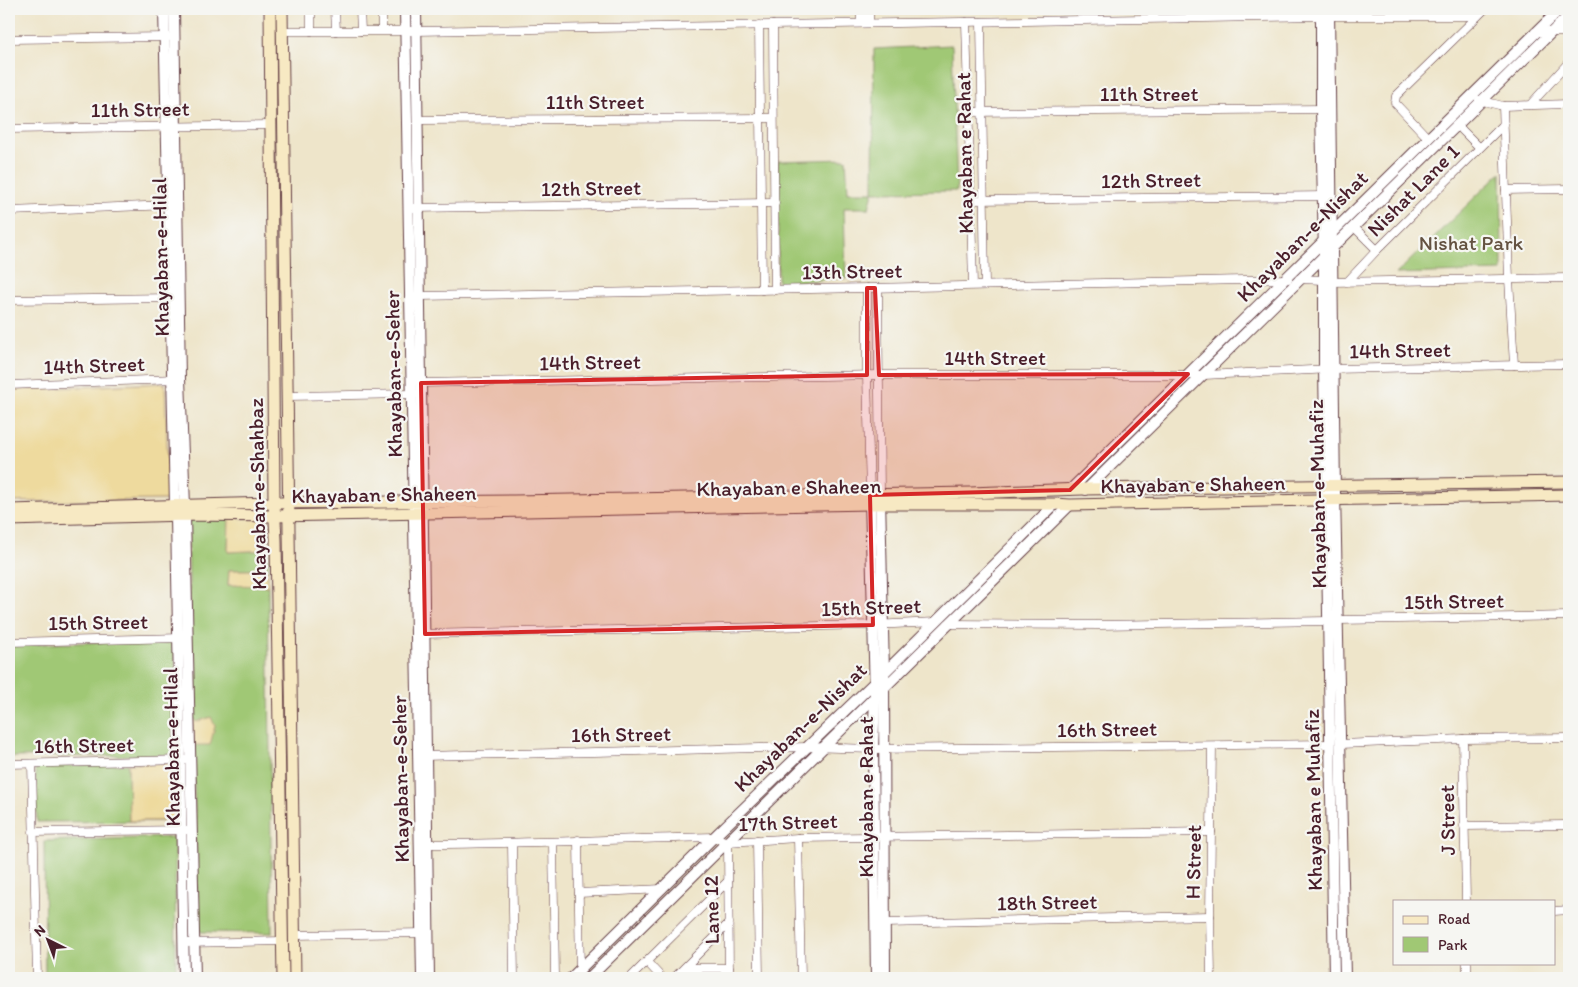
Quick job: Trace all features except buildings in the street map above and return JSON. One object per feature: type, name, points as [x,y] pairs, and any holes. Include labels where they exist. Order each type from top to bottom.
[{"type":"main road","name":"Khayaban-e-Shahbaz","points":[[270,9],[274,503],[283,978]]},
{"type":"main road","name":"Khayaban-e-Shahbaz","points":[[282,9],[295,978]]},
{"type":"main road","name":"Khayaban e Shaheen","points":[[9,510],[180,511],[275,516],[418,507],[875,499],[1070,490],[1569,482]]},
{"type":"main road","name":"Khayaban e Shaheen","points":[[875,499],[1070,505],[1569,495]]},
{"type":"main road","name":"Khayaban e Shaheen","points":[[9,520],[180,511],[274,503],[418,507]]},
{"type":"street","points":[[9,39],[170,37],[164,9]]},
{"type":"street","name":"Khayaban-e-Hilal","points":[[174,9],[170,37],[175,379],[180,511],[186,830],[194,943],[194,978]]},
{"type":"street","points":[[310,9],[311,31]]},
{"type":"street","points":[[336,9],[336,31]]},
{"type":"street","points":[[360,9],[361,30]]},
{"type":"street","points":[[382,9],[382,30]]},
{"type":"street","name":"Khayaban-e-Seher","points":[[405,9],[420,296],[421,383],[416,394]]},
{"type":"street","name":"Khayaban-e-Seher","points":[[416,9],[417,120],[414,208],[416,394],[425,933],[429,978]]},
{"type":"street","points":[[861,9],[865,22]]},
{"type":"street","points":[[865,22],[869,9]]},
{"type":"street","points":[[1428,138],[1395,103],[1396,96],[1485,9]]},
{"type":"street","name":"Khayaban-e-Nishat","points":[[1070,490],[1560,9]]},
{"type":"street","points":[[282,31],[416,31],[759,26],[865,22],[981,22],[1325,12],[1477,16]]},
{"type":"street","name":"Khayaban-e-Muhafiz","points":[[1325,12],[1327,196],[1333,248],[1328,281]]},
{"type":"street","name":"Khayaban-e-Nishat","points":[[1086,490],[1569,15]]},
{"type":"street","points":[[966,22],[973,285]]},
{"type":"street","name":"Khayaban e Rahat","points":[[981,22],[984,284]]},
{"type":"street","points":[[773,25],[772,118],[775,203],[775,290]]},
{"type":"street","points":[[759,26],[762,290]]},
{"type":"street","points":[[1535,32],[1569,32]]},
{"type":"street","points":[[1530,105],[1569,62]]},
{"type":"street","points":[[1470,97],[1503,106],[1569,104]]},
{"type":"street","points":[[1503,106],[1514,365]]},
{"type":"street","name":"11th Street","points":[[968,112],[1325,109]]},
{"type":"street","name":"11th Street","points":[[417,120],[772,118]]},
{"type":"street","name":"Nishat Lane 1","points":[[1348,282],[1377,250],[1504,124]]},
{"type":"street","name":"11th Street","points":[[9,129],[271,125]]},
{"type":"street","points":[[1457,125],[1480,147]]},
{"type":"street","points":[[1506,190],[1569,189]]},
{"type":"street","name":"Khayaban-e-Muhafiz","points":[[1327,196],[1323,241],[1328,281],[1337,810],[1345,978]]},
{"type":"street","name":"12th Street","points":[[971,200],[1327,196]]},
{"type":"street","name":"12th Street","points":[[414,208],[775,203]]},
{"type":"street","points":[[9,211],[173,205]]},
{"type":"street","points":[[1354,227],[1377,250]]},
{"type":"street","points":[[1328,281],[1569,278]]},
{"type":"street","name":"13th Street","points":[[420,296],[1285,279],[1328,281]]},
{"type":"street","points":[[867,288],[867,375],[875,499]]},
{"type":"street","points":[[875,499],[880,374],[878,288]]},
{"type":"street","points":[[9,300],[174,298]]},
{"type":"street","name":"14th Street","points":[[421,383],[880,374],[1204,374],[1329,369],[1569,364]]},
{"type":"street","name":"14th Street","points":[[9,385],[175,379]]},
{"type":"street","points":[[287,396],[416,394]]},
{"type":"street","name":"Khayaban e Rahat","points":[[875,499],[878,625],[875,682],[879,693]]},
{"type":"street","name":"Khayaban-e-Nishat","points":[[571,978],[580,974],[714,836],[875,682],[1055,504]]},
{"type":"street","name":"Khayaban-e-Nishat","points":[[589,978],[1070,505]]},
{"type":"street","name":"15th Street","points":[[420,634],[878,625],[934,622],[950,624],[1100,625],[1569,616]]},
{"type":"street","name":"Khayaban e Rahat","points":[[876,978],[879,836],[879,693],[884,673],[878,625]]},
{"type":"street","name":"15th Street","points":[[9,642],[183,638]]},
{"type":"street","name":"16th Street","points":[[422,756],[807,747],[1212,746],[1569,738]]},
{"type":"street","name":"J Street","points":[[1462,739],[1466,900]]},
{"type":"street","name":"H Street","points":[[1212,746],[1210,916],[1212,978]]},
{"type":"street","name":"Khayaban-e-Seher","points":[[422,756],[428,844],[422,978]]},
{"type":"street","name":"16th Street","points":[[9,764],[185,760]]},
{"type":"street","points":[[32,764],[37,978]]},
{"type":"street","name":"Khayaban e Muhafiz","points":[[1334,978],[1337,810]]},
{"type":"street","points":[[1464,826],[1569,825]]},
{"type":"street","points":[[33,832],[186,830],[184,978]]},
{"type":"street","name":"17th Street","points":[[428,844],[553,843],[578,840],[714,836],[728,842],[879,836],[1211,832]]},
{"type":"street","name":"Khayaban e Rahat","points":[[879,836],[885,923],[885,978]]},
{"type":"street","points":[[798,838],[801,978]]},
{"type":"street","points":[[578,840],[580,974]]},
{"type":"street","points":[[757,840],[759,978]]},
{"type":"street","name":"Lane 12","points":[[728,842],[730,978]]},
{"type":"street","points":[[553,843],[555,978]]},
{"type":"street","points":[[512,844],[514,978]]},
{"type":"street","points":[[630,978],[728,881]]},
{"type":"street","points":[[579,893],[662,889]]},
{"type":"street","points":[[1556,911],[1569,910]]},
{"type":"street","name":"18th Street","points":[[885,923],[1210,916]]},
{"type":"street","points":[[674,978],[728,923]]},
{"type":"street","points":[[295,936],[425,933]]},
{"type":"street","points":[[184,943],[282,941]]},
{"type":"street","points":[[646,962],[662,978]]},
{"type":"street","points":[[1467,964],[1467,978]]},
{"type":"street","points":[[685,968],[729,968]]},
{"type":"highlighted area","points":[[867,288],[875,288],[879,375],[1188,374],[1070,490],[870,495],[873,625],[425,634],[421,383],[867,375]]},
{"type":"green space","points":[[952,45],[957,191],[873,192],[874,49]]},
{"type":"green space","points":[[846,159],[848,192],[873,192],[869,208],[844,208],[846,278],[778,283],[778,161]]},
{"type":"green space","name":"Nishat Park","points":[[1501,172],[1502,271],[1396,274]]},
{"type":"green space","points":[[188,517],[229,518],[228,552],[269,550],[268,570],[229,570],[228,585],[268,586],[272,933],[201,932],[198,928],[193,745],[196,723],[191,717]]},
{"type":"green space","points":[[176,640],[174,755],[9,757],[9,645]]},
{"type":"green space","points":[[128,764],[129,820],[178,821],[37,822],[35,766]]},
{"type":"green space","points":[[175,837],[176,978],[45,978],[44,841]]},
{"type":"sand","points":[[165,383],[169,500],[9,502],[9,390]]},
{"type":"sand","points":[[229,518],[269,519],[269,550],[228,552]]},
{"type":"sand","points":[[229,570],[268,570],[268,586],[228,585]]},
{"type":"sand","points":[[211,717],[215,726],[210,745],[193,745],[192,718],[196,722]]},
{"type":"sand","points":[[178,762],[178,821],[129,821],[128,764]]}]
